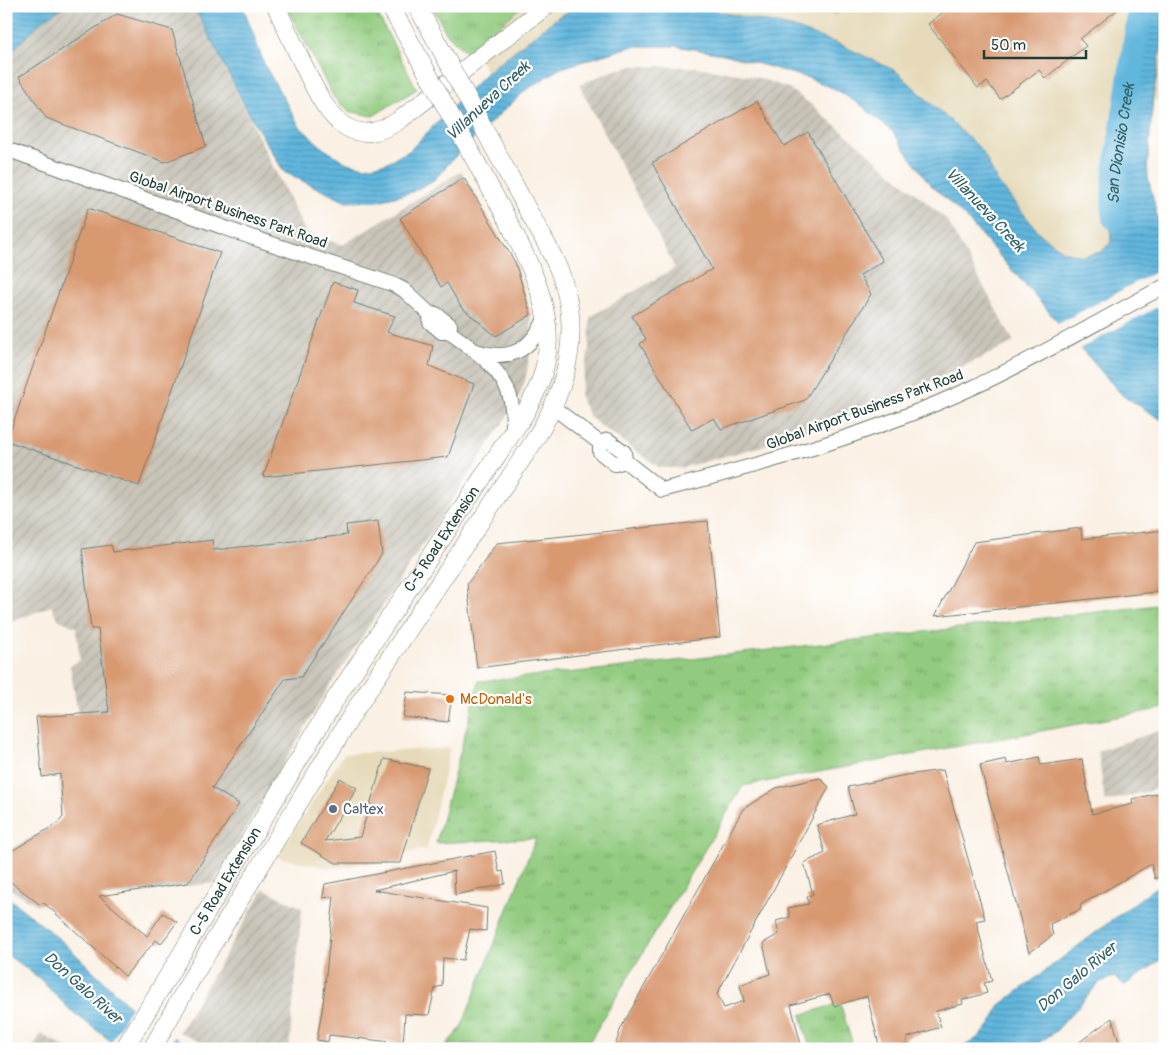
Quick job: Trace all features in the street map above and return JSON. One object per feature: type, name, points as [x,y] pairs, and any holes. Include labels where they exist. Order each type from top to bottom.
[{"type":"main road","points":[[276,6],[327,111],[345,127],[371,133],[386,128],[401,119],[546,6]]},
{"type":"main road","name":"C-5 Road Extension","points":[[124,1049],[336,698],[513,432],[532,400],[544,373],[547,356],[545,319],[539,286],[505,215],[390,6]]},
{"type":"main road","name":"C-5 Road Extension","points":[[152,1049],[355,710],[532,444],[554,408],[565,380],[571,330],[568,303],[562,278],[552,255],[417,6]]},
{"type":"main road","points":[[336,698],[355,710]]},
{"type":"street","name":"Global Airport Business Park Road","points":[[6,149],[242,234],[392,284],[404,290],[431,316],[436,314],[450,325],[449,332],[475,351],[493,368],[508,390],[512,410],[513,432]]},
{"type":"street","name":"Global Airport Business Park Road","points":[[554,408],[600,443],[600,452],[615,464],[625,461],[662,490],[764,464],[890,421],[974,387],[1165,286]]},
{"type":"street","name":"Global Airport Business Park Road","points":[[475,351],[498,355],[521,350],[536,337],[545,319]]},
{"type":"shaded area","points":[[65,6],[194,6],[306,233],[343,245],[461,171],[515,262],[531,315],[532,342],[525,381],[516,403],[327,690],[214,883],[37,905],[6,887],[8,851],[58,822],[63,817],[59,776],[41,778],[35,717],[78,714],[70,666],[80,660],[76,627],[59,620],[51,606],[6,624],[6,57],[42,21]]},
{"type":"shaded area","points":[[446,6],[579,6],[558,17],[487,72]]},
{"type":"shaded area","points":[[694,6],[1144,6],[1121,156],[1110,202],[1111,242],[1101,252],[1082,256],[1063,251],[1040,234],[997,181],[982,149],[896,71],[839,44],[791,27]]},
{"type":"shaded area","points":[[809,6],[843,6],[835,16]]},
{"type":"shaded area","points":[[1165,25],[1165,107],[1153,98]]},
{"type":"shaded area","points":[[632,66],[696,67],[756,77],[788,88],[809,103],[947,220],[1014,342],[883,405],[759,447],[681,468],[660,468],[599,425],[590,417],[582,403],[580,394],[589,350],[590,317],[675,268],[579,85],[612,71]]},
{"type":"shaded area","points":[[1165,729],[1165,787],[1105,802],[1098,751]]},
{"type":"shaded area","points":[[450,748],[427,849],[338,868],[327,868],[277,857],[344,754]]},
{"type":"shaded area","points":[[264,889],[302,908],[289,1049],[215,1049],[179,1032]]},
{"type":"shaded area","points":[[41,1034],[68,1049],[32,1049]]},
{"type":"green space","points":[[286,6],[373,6],[417,89],[373,116],[347,111],[334,98]]},
{"type":"green space","points":[[432,6],[522,6],[467,54],[446,33]]},
{"type":"green space","points":[[1165,604],[1165,708],[743,786],[585,1049],[504,1049],[480,1044],[446,1045],[461,1028],[536,838],[436,843],[479,681],[597,670]]},
{"type":"green space","points":[[840,1003],[854,1049],[810,1049],[801,1015]]},
{"type":"water","points":[[9,6],[65,6],[42,21],[6,57],[6,10]]},
{"type":"water","name":"Villanueva Creek","points":[[194,6],[243,6],[265,66],[300,127],[324,149],[347,163],[366,167],[386,163],[409,151],[487,72],[558,17],[579,6],[693,6],[791,27],[839,44],[896,71],[982,150],[997,181],[1040,234],[1063,251],[1082,256],[1101,252],[1111,242],[1110,202],[1121,156],[1144,6],[1165,6],[1165,25],[1153,98],[1147,173],[1165,249],[1165,422],[1122,395],[966,218],[929,183],[892,131],[862,106],[835,89],[808,78],[728,55],[676,46],[633,46],[561,68],[526,90],[462,149],[434,180],[412,192],[379,201],[346,202],[284,172],[250,116]]},
{"type":"water","name":"Don Galo River","points":[[1165,880],[1165,957],[1125,985],[1114,977],[1100,982],[1056,1031],[1030,1049],[959,1049],[984,1032],[1000,1005]]},
{"type":"water","name":"Don Galo River","points":[[6,896],[63,942],[143,1019],[194,1049],[121,1049],[69,1009],[39,978],[6,954]]},
{"type":"pier","points":[[1165,267],[1165,303],[1077,350],[1056,325]]},
{"type":"pier","points":[[132,1005],[145,1017],[175,1035],[168,1049],[117,1049],[110,1044]]},
{"type":"building","points":[[951,6],[1122,6],[1080,39],[1086,46],[1045,78],[1039,70],[1000,99],[987,82],[978,88],[928,24]]},
{"type":"building","points":[[117,14],[172,30],[206,146],[165,162],[46,118],[19,77]]},
{"type":"building","points":[[757,101],[784,146],[808,132],[883,261],[860,275],[871,294],[805,400],[721,429],[714,418],[692,430],[640,344],[646,339],[632,316],[712,269],[652,163]]},
{"type":"building","points":[[464,178],[515,262],[531,315],[496,336],[461,307],[447,283],[441,287],[400,218]]},
{"type":"building","points":[[88,208],[220,253],[139,486],[7,441]]},
{"type":"building","points":[[333,282],[358,290],[354,303],[395,316],[387,332],[433,346],[429,366],[474,384],[448,457],[263,477]]},
{"type":"building","points":[[378,521],[382,554],[301,677],[285,679],[212,788],[239,804],[188,883],[99,896],[147,936],[163,913],[177,922],[161,944],[156,940],[125,976],[44,903],[39,904],[7,879],[10,852],[58,823],[63,817],[60,774],[42,777],[36,717],[109,712],[98,629],[91,629],[82,549],[111,545],[113,552],[212,540],[214,550],[347,535],[346,525]]},
{"type":"building","points":[[708,521],[720,637],[477,668],[467,584],[497,543]]},
{"type":"building","points":[[1081,528],[1082,539],[1165,530],[1165,591],[935,616],[974,542]]},
{"type":"building","points":[[407,692],[452,695],[448,722],[403,717]]},
{"type":"building","points":[[1039,757],[1041,765],[1082,759],[1092,814],[1133,804],[1132,799],[1165,792],[1165,874],[1155,879],[1151,864],[1080,905],[1081,909],[1050,924],[1053,935],[1029,953],[980,765],[1006,759],[1007,764]]},
{"type":"building","points":[[384,759],[428,768],[401,863],[336,863],[301,843],[340,778],[357,788],[325,841],[360,837]]},
{"type":"building","points":[[943,770],[985,919],[976,921],[992,981],[984,983],[987,993],[962,1000],[963,1004],[936,1011],[941,1027],[906,1038],[907,1044],[887,1049],[880,1049],[867,996],[834,1006],[830,994],[791,1005],[802,1049],[614,1049],[621,1028],[743,809],[776,788],[820,778],[829,787],[717,994],[724,1008],[744,1001],[740,985],[770,974],[763,943],[779,934],[776,921],[790,917],[788,908],[809,904],[807,897],[813,894],[804,863],[825,853],[817,825],[855,814],[848,787],[906,775]]},
{"type":"building","points":[[495,851],[499,872],[503,871],[505,884],[455,895],[454,871],[374,890],[487,908],[486,931],[470,929],[463,960],[443,958],[442,986],[435,988],[429,1015],[405,1014],[403,1048],[391,1042],[329,1035],[328,1042],[317,1040],[323,1004],[334,896],[323,898],[325,884]]},
{"type":"building","points":[[1112,1018],[1121,1049],[1070,1049]]},
{"type":"waterway","name":"San Dionisio Creek","points":[[1114,217],[1114,183],[1141,6]]},
{"type":"place","name":"McDonald's","points":[[450,699]]},
{"type":"place","name":"Caltex","points":[[333,809]]}]
